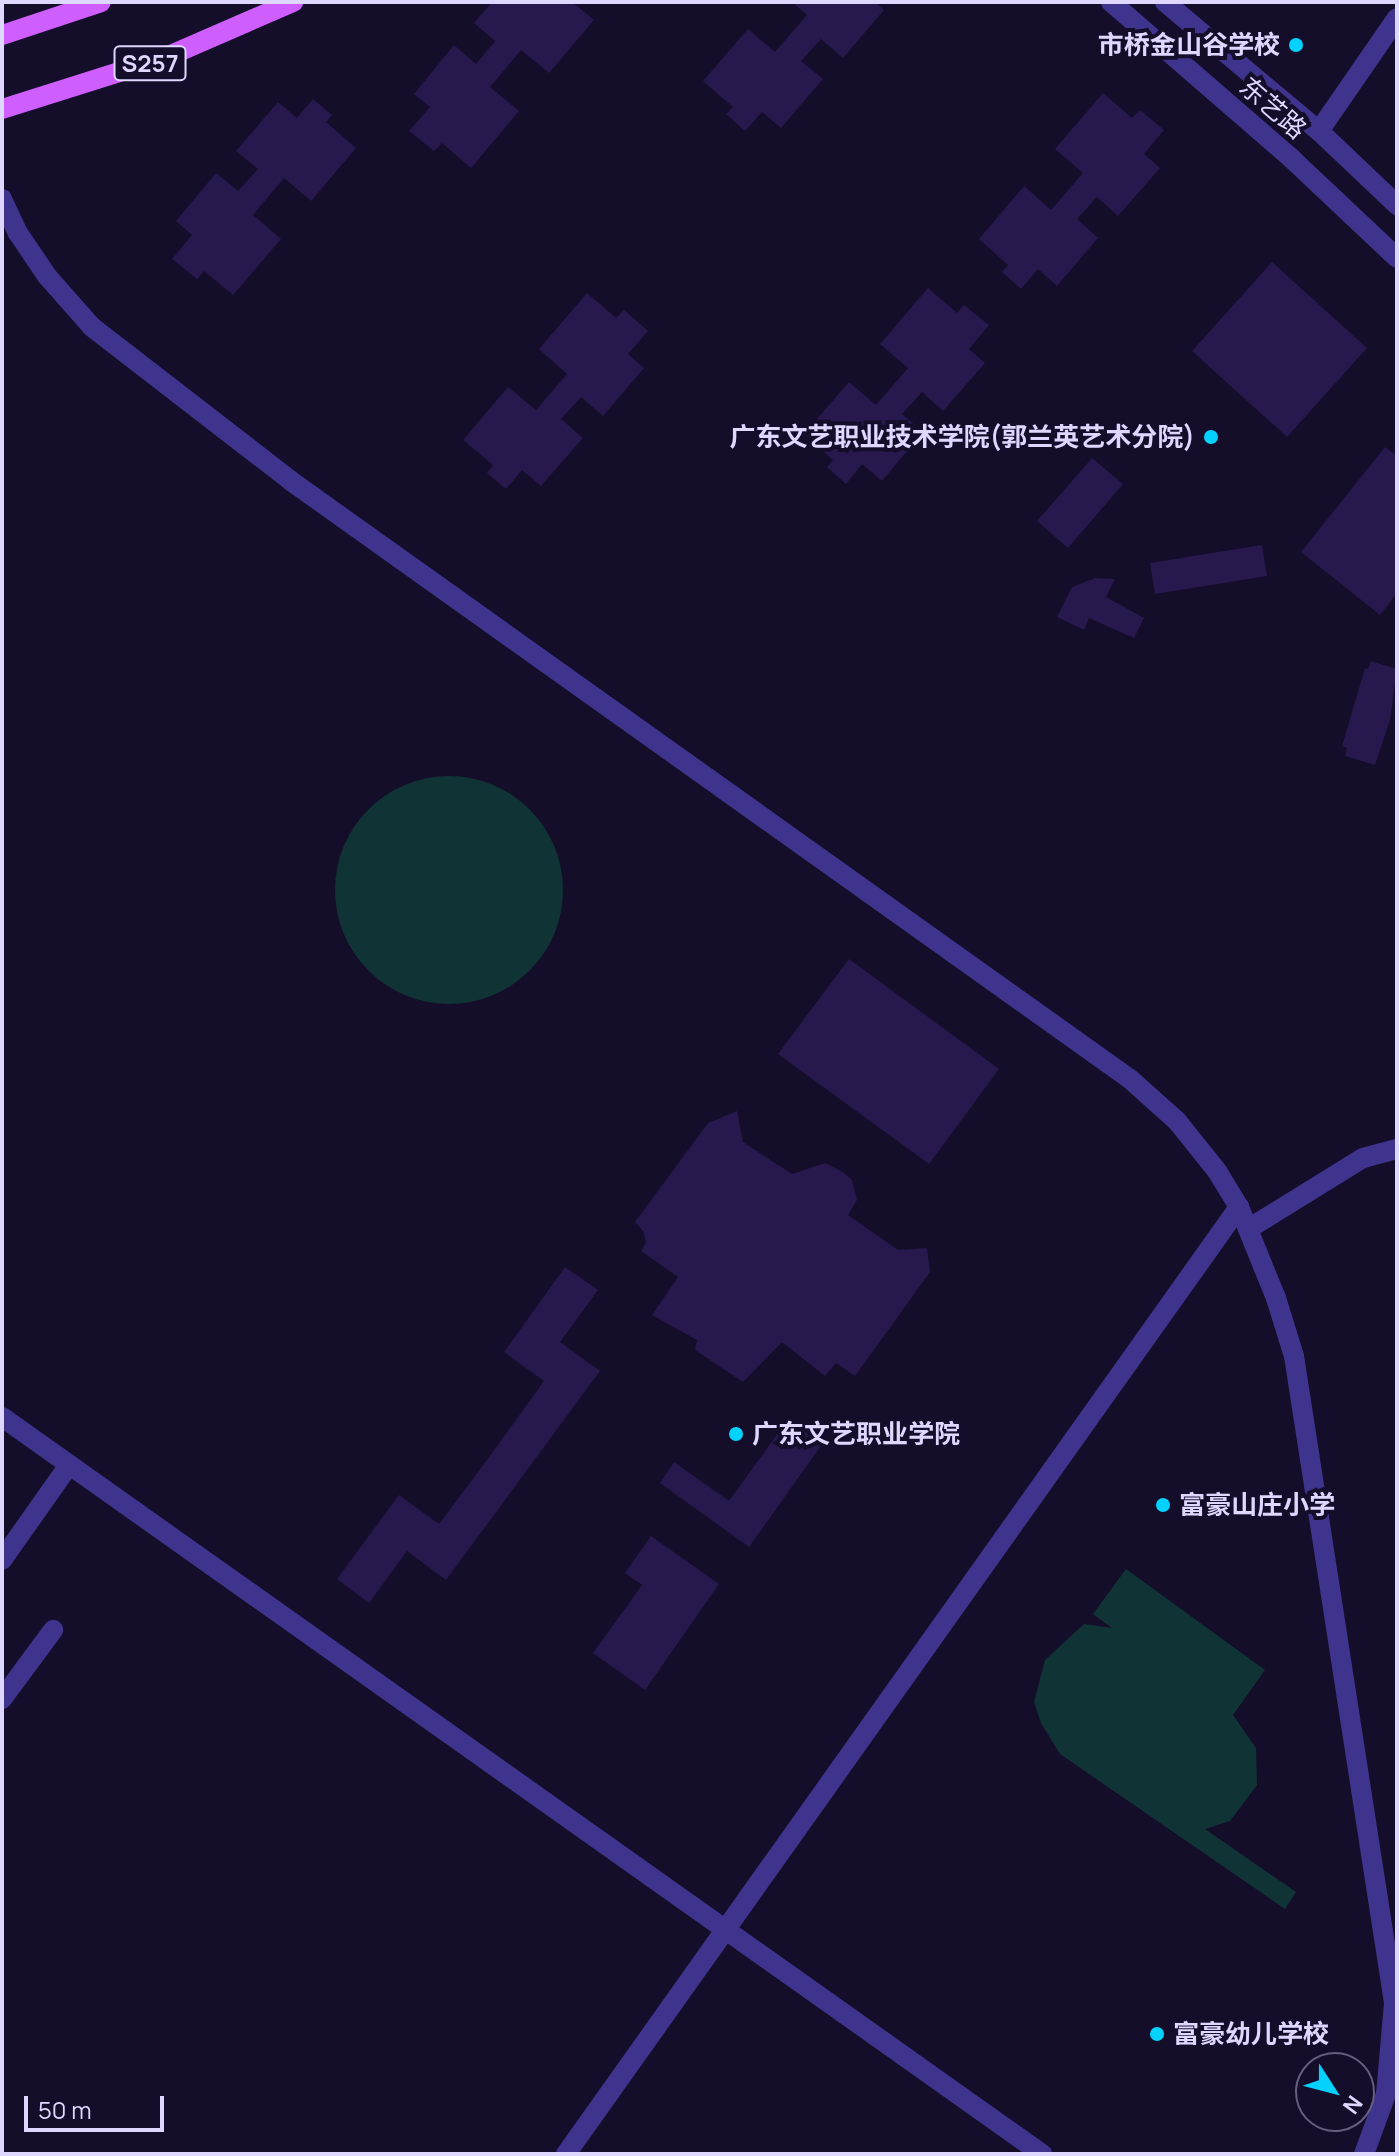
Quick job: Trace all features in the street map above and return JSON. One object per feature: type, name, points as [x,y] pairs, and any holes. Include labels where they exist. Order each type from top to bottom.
[{"type":"main road","points":[[2,35],[101,2]]},
{"type":"main road","name":"S257","points":[[2,109],[164,58],[293,2]]},
{"type":"street","name":"东艺路","points":[[1111,2],[1292,159],[1397,258]]},
{"type":"street","name":"东艺路","points":[[1165,2],[1319,131],[1397,205]]},
{"type":"street","points":[[1319,131],[1397,18]]},
{"type":"street","points":[[2,199],[18,233],[47,276],[92,327],[291,481],[1130,1079],[1196,1143],[1239,1207],[1276,1298],[1294,1356],[1394,2003],[1386,2094],[1364,2154]]},
{"type":"street","points":[[1248,1229],[1363,1158],[1397,1149]]},
{"type":"street","points":[[566,2154],[1239,1207]]},
{"type":"street","points":[[2,1417],[723,1932],[1042,2154]]},
{"type":"street","points":[[2,1560],[69,1465]]},
{"type":"street","points":[[2,1699],[53,1630]]},
{"type":"green space","points":[[449,776],[471,778],[493,785],[512,795],[529,810],[544,827],[554,846],[561,868],[561,912],[554,934],[544,953],[529,970],[512,985],[493,995],[471,1002],[449,1004],[427,1002],[405,995],[386,985],[369,970],[354,953],[344,934],[337,912],[335,890],[337,868],[344,846],[354,827],[369,810],[386,795],[405,785],[427,778]]},
{"type":"green space","points":[[1126,1569],[1265,1670],[1233,1715],[1256,1748],[1257,1785],[1230,1821],[1205,1829],[1296,1892],[1285,1909],[1060,1754],[1041,1723],[1034,1702],[1045,1660],[1084,1624],[1112,1628],[1093,1614]]},
{"type":"building","points":[[492,2],[572,2],[594,20],[549,73],[521,50],[490,87],[519,111],[471,168],[442,143],[434,151],[409,131],[430,107],[414,94],[454,45],[476,64],[495,41],[474,23]]},
{"type":"building","points":[[792,2],[875,2],[884,10],[843,58],[821,39],[801,61],[823,79],[781,128],[762,112],[745,131],[726,114],[733,107],[703,81],[748,29],[775,52],[807,15]]},
{"type":"building","points":[[1103,93],[1132,118],[1140,110],[1164,130],[1144,154],[1160,168],[1118,216],[1097,197],[1077,219],[1098,238],[1057,286],[1038,269],[1021,289],[1002,272],[1008,265],[979,239],[1024,186],[1051,210],[1083,173],[1055,149]]},
{"type":"building","points":[[313,99],[332,115],[326,122],[356,148],[311,201],[284,178],[253,215],[281,239],[233,295],[204,271],[197,279],[172,259],[192,235],[176,221],[216,173],[238,191],[258,169],[236,151],[278,102],[297,118]]},
{"type":"building","points":[[1272,262],[1367,348],[1287,437],[1192,351]]},
{"type":"building","points":[[928,288],[957,313],[964,305],[989,325],[969,349],[985,363],[943,411],[922,392],[902,414],[923,432],[882,481],[862,464],[846,484],[827,467],[833,460],[804,434],[849,382],[876,405],[908,368],[880,344]]},
{"type":"building","points":[[587,293],[616,318],[624,310],[648,331],[628,354],[644,368],[603,416],[581,397],[561,419],[583,438],[541,486],[522,470],[506,489],[487,473],[493,465],[463,440],[508,387],[536,410],[567,374],[539,349]]},
{"type":"building","points":[[1385,447],[1397,456],[1397,593],[1380,615],[1301,552]]},
{"type":"building","points":[[1092,458],[1123,484],[1068,548],[1037,521]]},
{"type":"building","points":[[1262,545],[1267,576],[1155,594],[1150,563]]},
{"type":"building","points":[[1095,578],[1115,579],[1106,597],[1144,618],[1134,638],[1089,618],[1084,630],[1057,617],[1072,587]]},
{"type":"building","points":[[1371,661],[1397,669],[1390,720],[1375,765],[1345,756],[1347,748],[1342,746],[1365,668],[1368,669]]},
{"type":"building","points":[[849,959],[999,1069],[929,1164],[778,1054]]},
{"type":"building","points":[[737,1111],[743,1142],[792,1174],[825,1163],[843,1172],[852,1180],[857,1200],[848,1215],[898,1250],[927,1248],[930,1272],[855,1376],[836,1363],[825,1376],[782,1342],[743,1382],[695,1350],[697,1340],[652,1315],[678,1277],[641,1251],[646,1242],[643,1231],[635,1222],[708,1123]]},
{"type":"building","points":[[565,1267],[598,1290],[560,1342],[600,1371],[446,1580],[407,1551],[369,1603],[337,1579],[399,1495],[439,1524],[487,1460],[544,1381],[504,1352]]},
{"type":"building","points":[[789,1418],[823,1443],[749,1547],[660,1483],[674,1462],[729,1501]]},
{"type":"building","points":[[651,1536],[719,1584],[645,1690],[593,1653],[642,1585],[625,1573]]},
{"type":"place","name":"市桥金山谷学校","points":[[1296,45]]},
{"type":"place","name":"广东文艺职业技术学院(郭兰英艺术分院)","points":[[1211,437]]},
{"type":"place","name":"广东文艺职业学院","points":[[736,1434]]},
{"type":"place","name":"富豪山庄小学","points":[[1163,1505]]},
{"type":"place","name":"富豪幼儿学校","points":[[1157,2034]]}]
